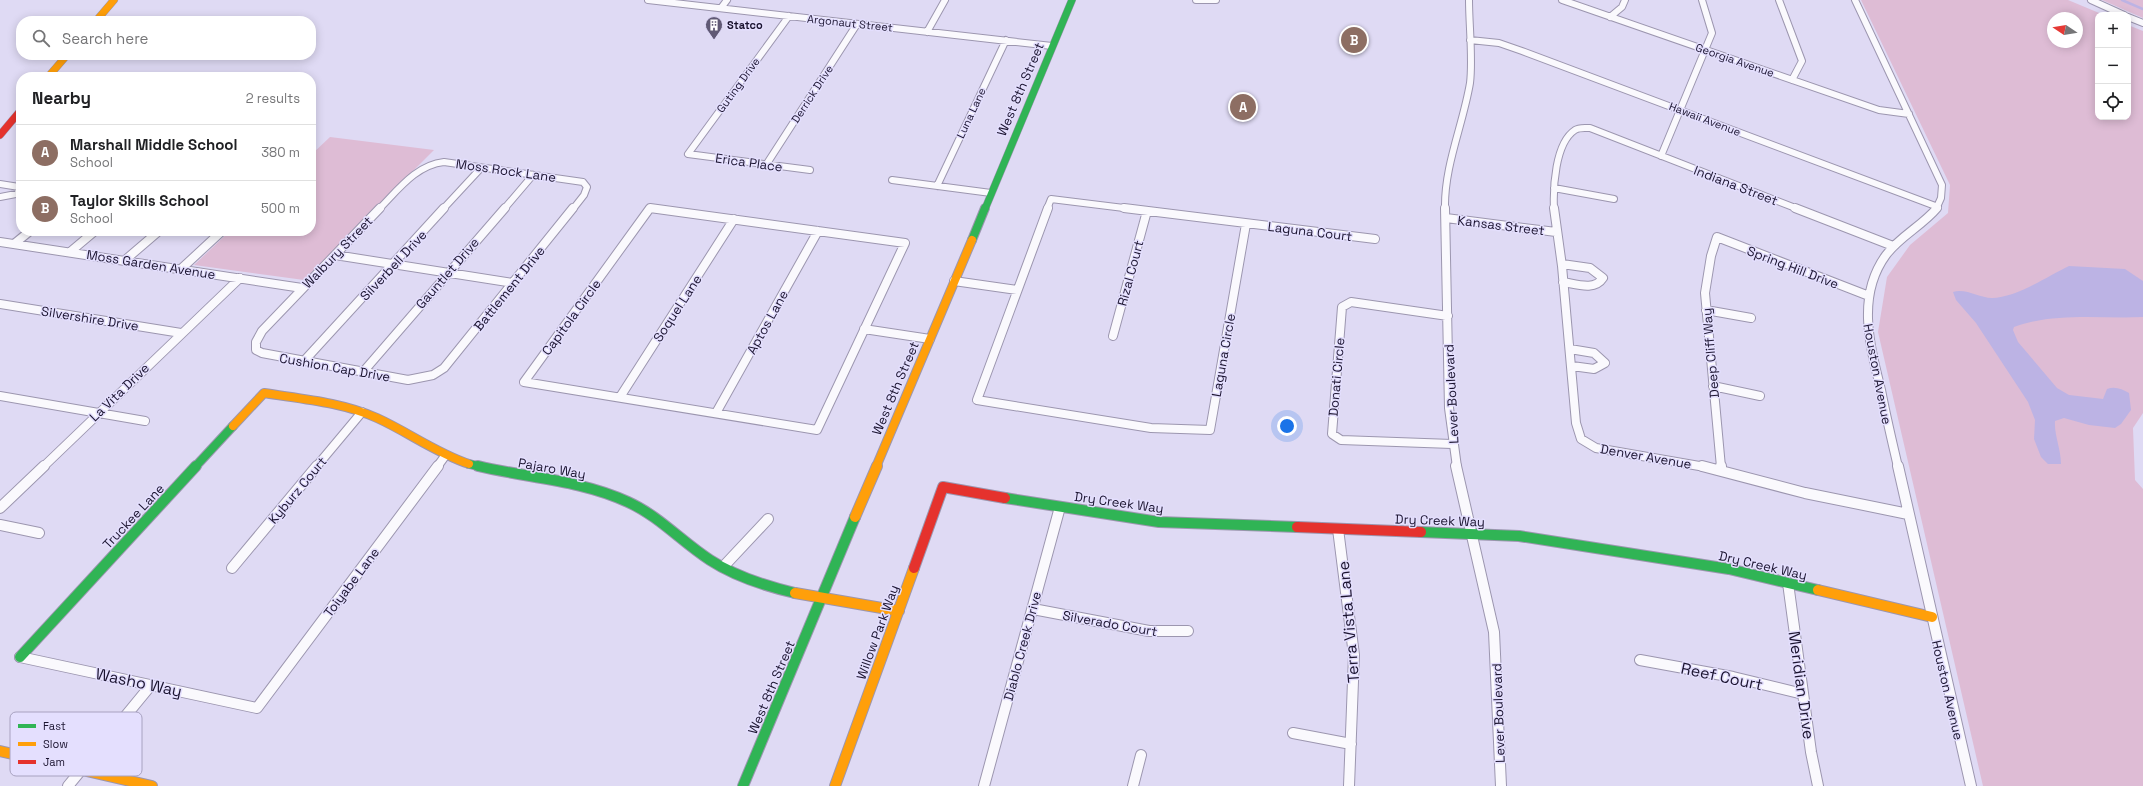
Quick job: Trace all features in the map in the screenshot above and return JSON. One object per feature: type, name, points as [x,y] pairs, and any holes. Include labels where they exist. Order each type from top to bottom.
[{"type":"main road","points":[[100,16],[114,0]]},
{"type":"main road","name":"West 8th Street","points":[[743,786],[1072,0]]},
{"type":"main road","points":[[52,72],[63,60]]},
{"type":"main road","points":[[0,134],[16,116]]},
{"type":"main road","name":"Pajaro Way","points":[[264,393],[342,406],[362,412],[379,419],[445,456],[484,469],[588,488],[610,494],[648,512],[703,555],[723,567],[769,586],[899,611]]},
{"type":"main road","name":"Truckee Lane","points":[[20,657],[264,393]]},
{"type":"main road","name":"Dry Creek Way","points":[[943,487],[1131,519],[1159,522],[1519,536],[1555,540],[1729,569],[1932,617]]},
{"type":"main road","name":"Willow Park Way","points":[[836,786],[943,487]]},
{"type":"main road","points":[[0,751],[10,753]]},
{"type":"main road","points":[[108,776],[152,786]]},
{"type":"street","name":"Argonaut Street","points":[[648,0],[1052,46]]},
{"type":"street","points":[[721,8],[727,0]]},
{"type":"street","points":[[927,32],[945,0]]},
{"type":"street","points":[[1196,0],[1216,0]]},
{"type":"street","name":"Lever Boulevard","points":[[1469,0],[1470,82],[1463,119],[1458,130],[1448,175],[1446,218],[1449,408],[1452,444],[1494,632],[1501,786]]},
{"type":"street","name":"Georgia Avenue","points":[[1562,0],[1879,110],[1909,114]]},
{"type":"street","points":[[1610,17],[1622,7],[1625,0]]},
{"type":"street","points":[[1661,156],[1712,33],[1702,0]]},
{"type":"street","points":[[1779,0],[1802,61],[1800,68],[1792,80]]},
{"type":"street","points":[[1855,0],[1940,180],[1943,195],[1938,207]]},
{"type":"street","points":[[2091,0],[2117,12]]},
{"type":"street","name":"Guting Drive","points":[[688,154],[789,16]]},
{"type":"street","points":[[2131,18],[2143,23]]},
{"type":"street","name":"Derrick Drive","points":[[766,165],[857,24]]},
{"type":"street","name":"Luna Lane","points":[[937,186],[1006,40]]},
{"type":"street","name":"Hawaii Avenue","points":[[1470,40],[1503,44],[1938,207]]},
{"type":"street","name":"Indiana Street","points":[[1578,128],[1594,129],[1893,246]]},
{"type":"street","name":"Denver Avenue","points":[[1578,128],[1573,132],[1558,162],[1554,188],[1556,232],[1562,264],[1578,432],[1581,439],[1587,444],[1602,449],[1677,461],[1805,492],[1908,514]]},
{"type":"street","name":"Erica Place","points":[[688,154],[810,170]]},
{"type":"street","name":"Moss Rock Lane","points":[[422,168],[433,163],[444,162],[572,180],[583,182],[587,187]]},
{"type":"street","name":"Walbury Street","points":[[256,342],[262,331],[302,288],[412,175],[422,168]]},
{"type":"street","name":"Silverbell Drive","points":[[304,361],[481,168]]},
{"type":"street","name":"Gauntlet Drive","points":[[363,372],[447,272],[533,175]]},
{"type":"street","points":[[892,180],[991,193]]},
{"type":"street","points":[[0,184],[16,187]]},
{"type":"street","name":"Battlement Drive","points":[[422,378],[433,375],[444,368],[584,195],[587,187]]},
{"type":"street","points":[[1554,188],[1614,199]]},
{"type":"street","points":[[0,197],[7,197],[16,194]]},
{"type":"street","name":"Laguna Circle","points":[[1051,199],[1147,211],[1246,224],[1210,430],[1152,428],[977,400],[1051,199]]},
{"type":"street","name":"Houston Avenue","points":[[1938,207],[1893,246],[1877,270],[1869,296],[1867,324],[1870,344],[1908,514],[1971,786]]},
{"type":"street","name":"Capitola Circle","points":[[650,208],[818,231],[905,243],[817,430],[524,382],[650,208]]},
{"type":"street","name":"Rizal Court","points":[[1113,336],[1147,211]]},
{"type":"street","name":"Kansas Street","points":[[1446,218],[1556,232]]},
{"type":"street","name":"Soquel Lane","points":[[620,397],[734,219]]},
{"type":"street","name":"Laguna Court","points":[[1246,224],[1376,239]]},
{"type":"street","name":"Aptos Lane","points":[[716,413],[818,231]]},
{"type":"street","points":[[14,244],[24,236]]},
{"type":"street","points":[[70,252],[89,236]]},
{"type":"street","points":[[124,261],[153,236]]},
{"type":"street","points":[[181,269],[217,236]]},
{"type":"street","name":"Spring Hill Drive","points":[[1717,237],[1869,296]]},
{"type":"street","name":"Deep Cliff Way","points":[[1717,237],[1707,273],[1706,310],[1721,471]]},
{"type":"street","name":"Moss Garden Avenue","points":[[0,242],[302,288]]},
{"type":"street","points":[[335,255],[513,283]]},
{"type":"street","points":[[1562,264],[1591,268],[1599,272],[1603,278],[1600,283],[1593,286],[1563,282]]},
{"type":"street","name":"La Vita Drive","points":[[0,508],[180,333],[240,278]]},
{"type":"street","points":[[954,281],[1018,290]]},
{"type":"street","name":"Donati Circle","points":[[1448,316],[1351,302],[1342,307],[1332,434],[1341,440],[1452,444]]},
{"type":"street","name":"Silvershire Drive","points":[[0,304],[180,333]]},
{"type":"street","points":[[1706,310],[1751,318]]},
{"type":"street","points":[[864,329],[930,339]]},
{"type":"street","name":"Cushion Cap Drive","points":[[256,342],[256,350],[262,353],[408,380],[422,378]]},
{"type":"street","points":[[1570,349],[1594,352],[1602,358],[1605,363],[1602,367],[1594,370],[1572,366]]},
{"type":"street","points":[[1713,386],[1760,396]]},
{"type":"street","points":[[0,396],[144,422]]},
{"type":"street","name":"Kyburz Court","points":[[232,568],[362,412]]},
{"type":"street","name":"Toiyabe Lane","points":[[257,708],[445,456]]},
{"type":"street","name":"Diablo Creek Drive","points":[[984,786],[1060,507]]},
{"type":"street","points":[[723,567],[768,519]]},
{"type":"street","points":[[0,525],[39,533]]},
{"type":"street","name":"Terra Vista Lane","points":[[1338,529],[1354,655],[1349,786]]},
{"type":"street","name":"Meridian Drive","points":[[1788,583],[1803,694],[1818,786]]},
{"type":"street","name":"Silverado Court","points":[[1032,609],[1149,631],[1188,631]]},
{"type":"street","name":"Washo Way","points":[[20,657],[257,708]]},
{"type":"street","name":"Reef Court","points":[[1640,660],[1733,677],[1803,694]]},
{"type":"street","points":[[129,712],[151,685]]},
{"type":"street","points":[[1293,733],[1351,744]]},
{"type":"street","points":[[1133,786],[1140,756]]},
{"type":"street","points":[[68,786],[76,776]]},
{"type":"shaded area","points":[[1861,0],[2068,0],[2097,12],[2095,12],[2095,120],[2131,120],[2131,26],[2143,31],[2143,413],[2133,428],[2135,480],[2143,489],[2143,786],[1983,786],[1878,332],[1887,277],[1910,245],[1948,213],[1950,185]]},
{"type":"shaded area","points":[[2102,0],[2143,0],[2143,18]]},
{"type":"shaded area","points":[[330,137],[434,150],[304,280],[194,265],[225,236],[316,236],[316,150]]},
{"type":"shaded area","points":[[2069,266],[2125,269],[2143,281],[2143,317],[2078,317],[2045,319],[2014,327],[2013,330],[2018,342],[2057,388],[2069,395],[2103,399],[2107,389],[2113,388],[2121,389],[2129,393],[2131,410],[2121,424],[2115,428],[2089,425],[2064,418],[2055,421],[2061,464],[2048,464],[2041,457],[2034,439],[2035,420],[2028,402],[1976,323],[1956,300],[1953,292],[1963,291],[1987,298],[2001,297],[2032,286]]},
{"type":"waterway","points":[[2122,0],[2143,9]]},
{"type":"traffic: fast","points":[[972,240],[1072,0]]},
{"type":"traffic: fast","points":[[20,657],[233,426]]},
{"type":"traffic: fast","points":[[469,464],[590,488],[609,494],[650,514],[700,553],[720,566],[751,580],[795,593]]},
{"type":"traffic: fast","points":[[1005,498],[1159,522],[1297,527]]},
{"type":"traffic: fast","points":[[743,786],[855,517]]},
{"type":"traffic: fast","points":[[1421,532],[1519,536],[1729,569],[1818,590]]},
{"type":"traffic: slow","points":[[100,16],[114,0]]},
{"type":"traffic: slow","points":[[52,72],[63,60]]},
{"type":"traffic: slow","points":[[855,517],[972,240]]},
{"type":"traffic: slow","points":[[233,426],[264,393],[307,399],[350,408],[377,418],[433,449],[469,464]]},
{"type":"traffic: slow","points":[[835,786],[914,568]]},
{"type":"traffic: slow","points":[[1818,590],[1932,617]]},
{"type":"traffic: slow","points":[[795,593],[899,611]]},
{"type":"traffic: slow","points":[[0,751],[10,753]]},
{"type":"traffic: slow","points":[[109,776],[152,786]]},
{"type":"traffic: jam","points":[[0,135],[16,116]]},
{"type":"traffic: jam","points":[[914,568],[943,487],[1005,498]]},
{"type":"traffic: jam","points":[[1297,527],[1421,532]]},
{"type":"place","name":"Statco","points":[[714,40]]},
{"type":"place","name":"Taylor Skills School","points":[[1354,40]]},
{"type":"place","name":"Marshall Middle School","points":[[1243,107]]}]
